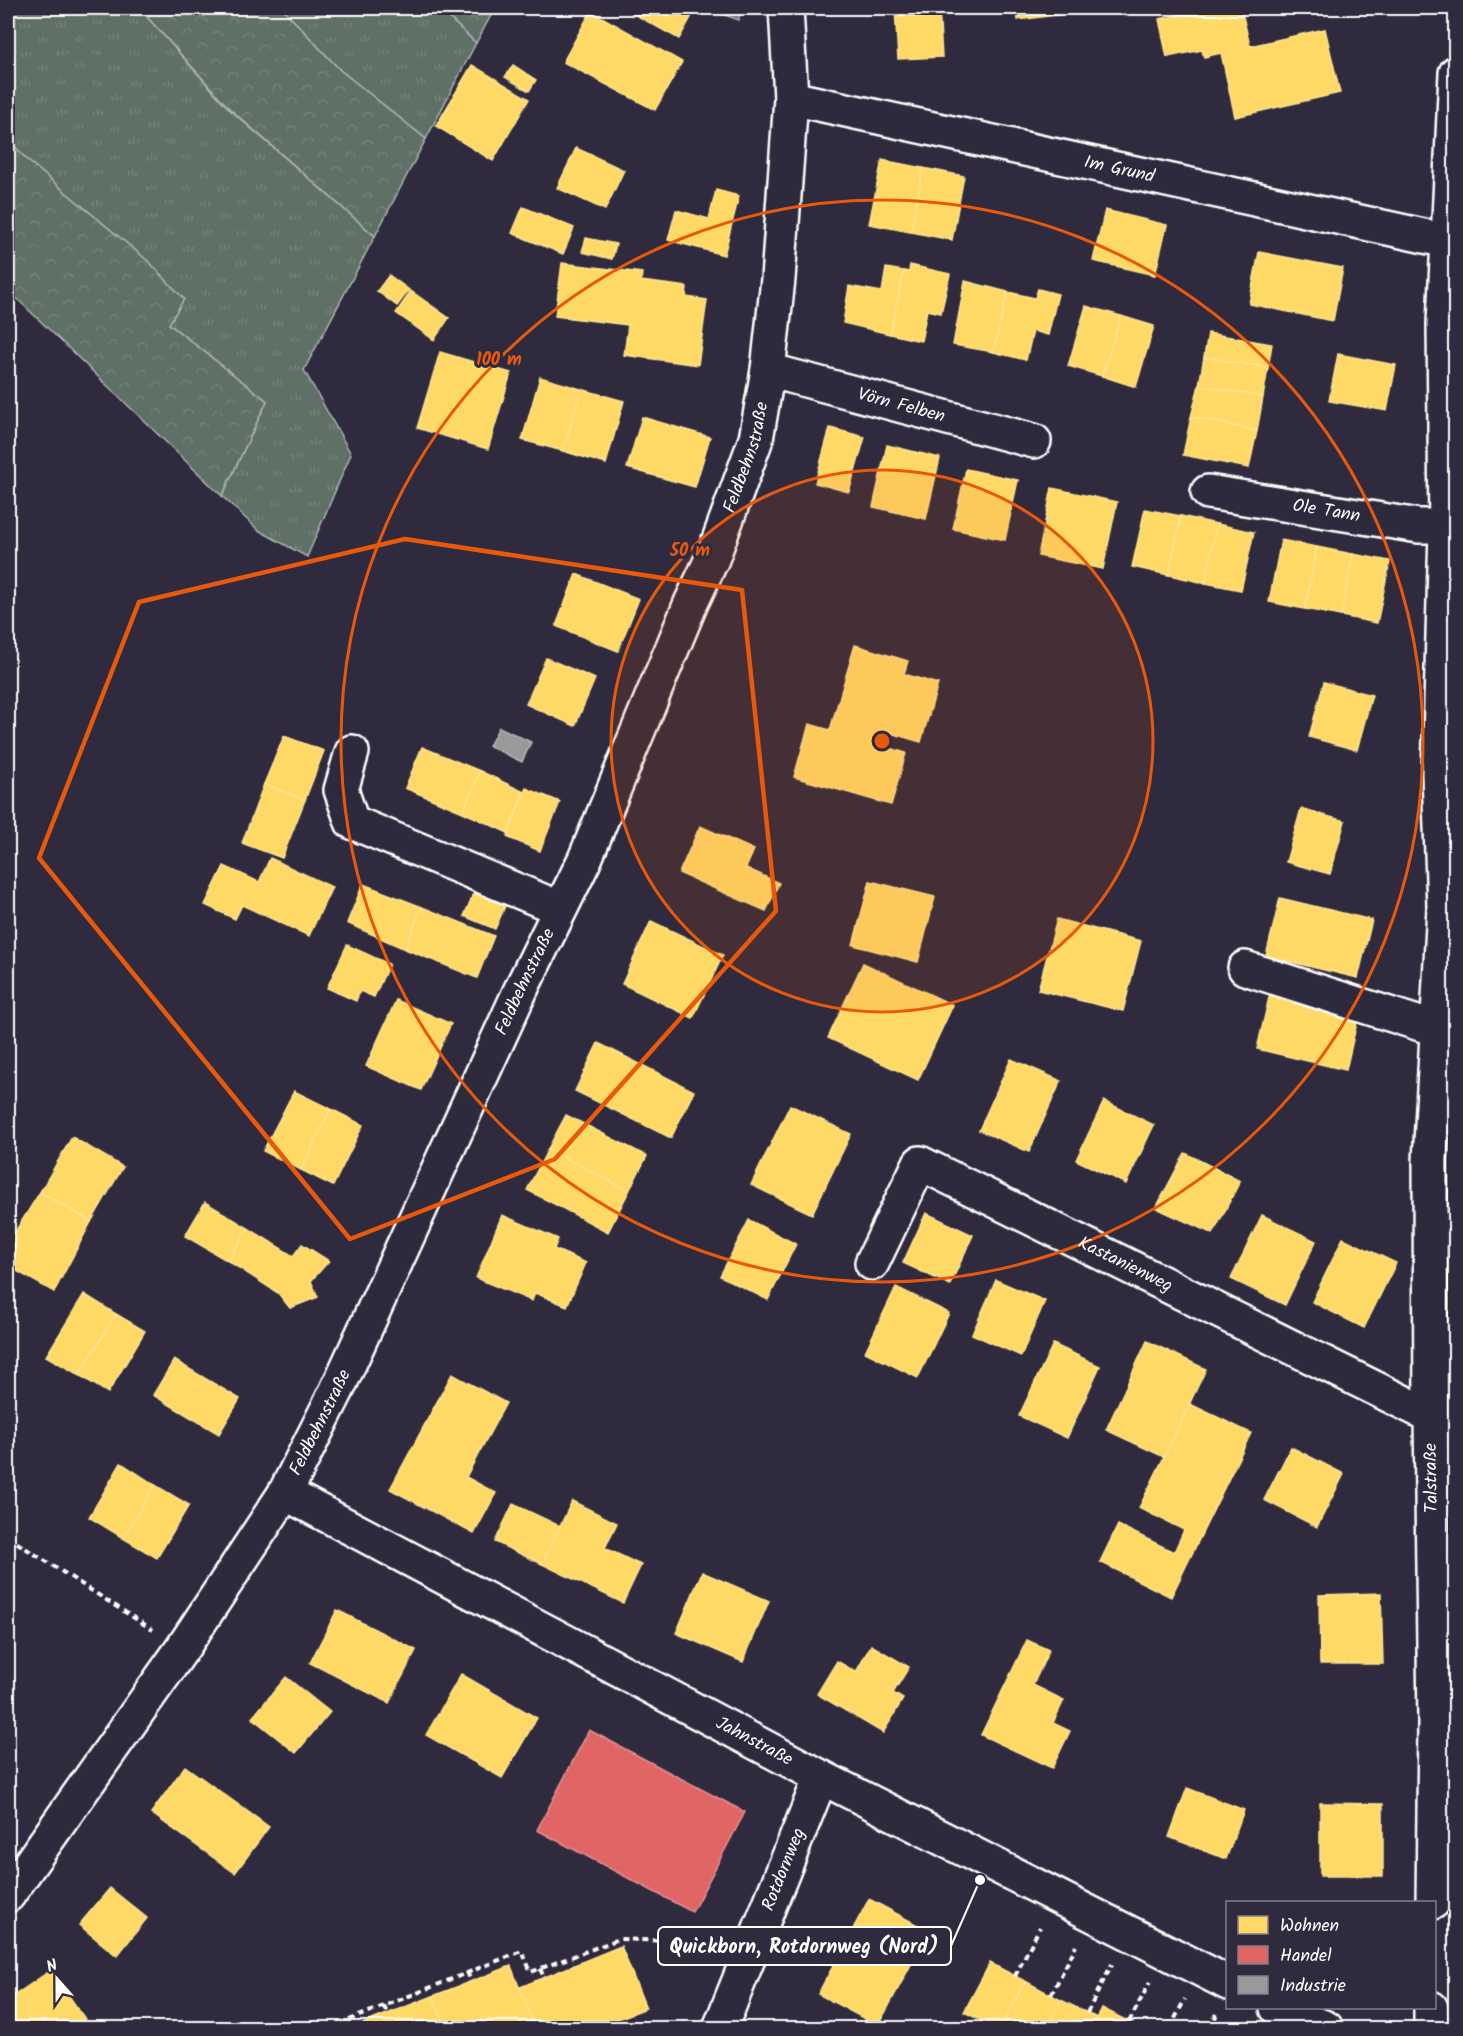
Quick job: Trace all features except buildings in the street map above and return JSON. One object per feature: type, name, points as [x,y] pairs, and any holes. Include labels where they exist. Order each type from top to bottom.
[{"type":"street","name":"Feldbehnstraße","points":[[8,1895],[182,1648],[285,1493],[337,1390],[560,908],[585,859],[691,603],[712,559],[756,439],[768,370],[778,279],[791,98],[786,8]]},
{"type":"street","name":"Talstraße","points":[[1433,1901],[1445,1712],[1431,1416],[1443,1157],[1436,1029],[1443,907],[1439,774],[1450,526],[1444,323],[1455,73]]},
{"type":"street","name":"Im Grund","points":[[791,98],[1447,241]]},
{"type":"street","name":"Vörn Felben","points":[[768,370],[1034,441]]},
{"type":"street","name":"Ole Tann","points":[[1208,492],[1419,525],[1450,526]]},
{"type":"street","name":"Feldbehnstraße","points":[[352,752],[341,790],[352,822],[560,908]]},
{"type":"street","points":[[1245,968],[1436,1029]]},
{"type":"street","name":"Kastanienweg","points":[[872,1263],[920,1163],[1431,1416]]},
{"type":"street","name":"Jahnstraße","points":[[285,1493],[821,1777],[1226,1982]]},
{"type":"street","name":"Rotdornweg","points":[[720,2028],[821,1777]]},
{"type":"street","points":[[1282,2009],[1326,2028]]},
{"type":"street","points":[[1431,2009],[1431,2028]]},
{"type":"path","points":[[8,1537],[182,1648]]},
{"type":"path","points":[[1015,1976],[1040,1927]]},
{"type":"path","points":[[349,2020],[522,1951],[531,1972],[619,1939],[692,1942]]},
{"type":"path","points":[[1051,1995],[1076,1945]]},
{"type":"path","points":[[1087,2013],[1113,1964]]},
{"type":"path","points":[[540,1969],[544,1977]]},
{"type":"path","points":[[467,1972],[471,1982]]},
{"type":"path","points":[[1129,2022],[1150,1981]]},
{"type":"path","points":[[1170,2028],[1185,1998]]},
{"type":"path","points":[[384,2006],[387,2014]]},
{"type":"path","points":[[1210,2028],[1217,2013]]},
{"type":"highlighted area","points":[[405,539],[742,590],[776,911],[555,1159],[350,1239],[39,858],[139,602]]},
{"type":"green space","points":[[8,8],[139,8],[230,110],[375,236],[304,370],[351,454],[307,557],[258,530],[222,496],[267,401],[169,324],[183,298],[148,261],[27,160],[8,139]]},
{"type":"green space","points":[[139,8],[282,8],[340,70],[426,139],[375,236],[230,109]]},
{"type":"green space","points":[[282,8],[439,8],[476,43],[426,139],[340,70]]},
{"type":"green space","points":[[439,8],[495,8],[476,43]]},
{"type":"green space","points":[[704,8],[739,8],[739,20]]},
{"type":"green space","points":[[8,139],[27,160],[148,261],[184,299],[169,324],[267,401],[222,496],[8,290]]},
{"type":"place","name":"Quickborn, Rotdornweg (Nord)","points":[[980,1880]]}]
